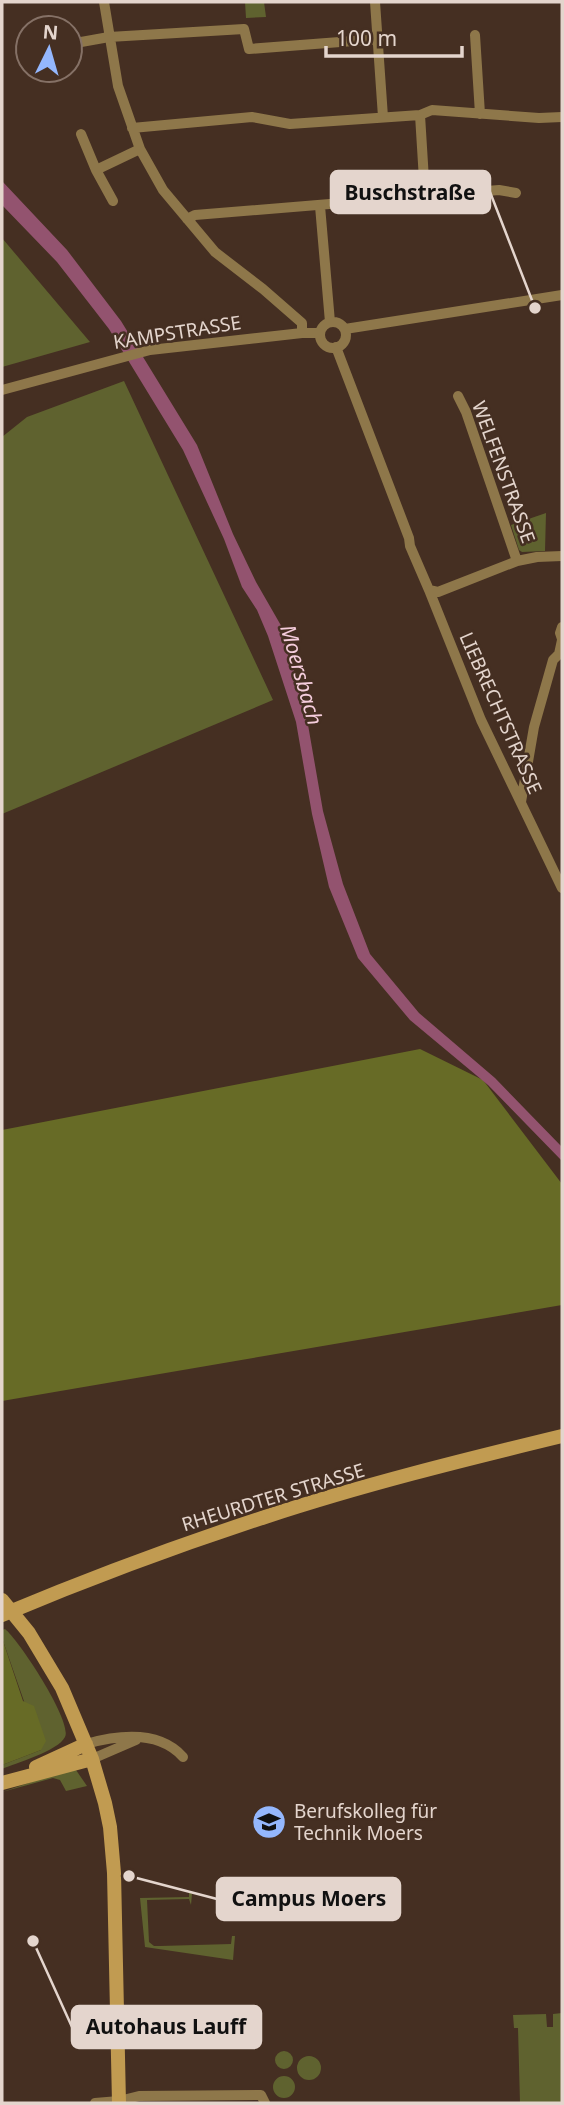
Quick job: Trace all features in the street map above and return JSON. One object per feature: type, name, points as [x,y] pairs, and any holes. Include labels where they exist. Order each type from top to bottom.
[{"type":"main road","name":"RHEURDTER STRASSE","points":[[2,1615],[181,1545],[268,1516],[562,1436]]},
{"type":"main road","points":[[2,1600],[29,1633],[62,1688],[92,1759],[110,1827],[114,1873],[119,2102]]},
{"type":"main road","points":[[7,1781],[86,1744]]},
{"type":"main road","points":[[7,1781],[92,1759]]},
{"type":"street","points":[[104,2],[118,86],[141,149],[163,190],[215,252],[278,301],[302,324],[302,333]]},
{"type":"street","points":[[375,2],[383,117]]},
{"type":"street","points":[[84,41],[109,37],[244,29],[249,49],[379,39]]},
{"type":"street","points":[[475,35],[480,114]]},
{"type":"street","points":[[132,128],[252,117],[290,124],[420,114],[432,110],[539,118],[562,117]]},
{"type":"street","points":[[420,114],[425,196]]},
{"type":"street","points":[[81,134],[113,201]]},
{"type":"street","points":[[96,170],[141,149]]},
{"type":"street","points":[[187,219],[195,215],[499,190],[516,193]]},
{"type":"street","points":[[320,206],[330,322]]},
{"type":"street","points":[[345,329],[562,295]]},
{"type":"street","points":[[330,322],[339,323],[345,329],[346,339],[340,346],[336,348],[323,343],[320,333],[322,327],[330,322]]},
{"type":"street","name":"KAMPSTRASSE","points":[[2,390],[150,351],[320,333]]},
{"type":"street","name":"LIEBRECHTSTRASSE","points":[[336,348],[410,546],[431,591],[481,720],[562,888]]},
{"type":"street","name":"WELFENSTRASSE","points":[[458,396],[466,412],[517,561]]},
{"type":"street","points":[[431,591],[438,592],[517,561],[562,556]]},
{"type":"street","points":[[521,802],[534,727],[558,661],[562,627]]},
{"type":"street","points":[[92,1759],[140,1738]]},
{"type":"street","points":[[86,1744],[105,1739],[140,1738],[169,1744],[184,1757]]},
{"type":"street","points":[[95,2103],[119,2102],[139,2096],[261,2095],[265,2103]]},
{"type":"green space","points":[[245,2],[264,2],[266,17],[246,18]]},
{"type":"green space","points":[[2,238],[90,342],[2,367]]},
{"type":"green space","points":[[124,381],[273,700],[2,814],[2,437],[27,417]]},
{"type":"green space","points":[[546,513],[545,551],[519,550],[511,525]]},
{"type":"green space","points":[[420,1049],[483,1080],[562,1184],[562,1305],[2,1401],[2,1130]]},
{"type":"green space","points":[[5,1629],[21,1648],[53,1699],[61,1715],[65,1737],[54,1747],[2,1769],[2,1765],[41,1750],[2,1638],[2,1630]]},
{"type":"green space","points":[[2,1638],[23,1701],[34,1706],[46,1741],[41,1750],[2,1765]]},
{"type":"green space","points":[[76,1770],[87,1786],[66,1791],[60,1780],[53,1778],[2,1792],[58,1773]]},
{"type":"green space","points":[[189,1891],[192,1894],[191,1905],[189,1899],[147,1900],[149,1942],[154,1946],[231,1944],[232,1936],[235,1936],[233,1960],[145,1947],[140,1898],[189,1897]]},
{"type":"green space","points":[[562,2013],[562,2103],[520,2103],[518,2028],[514,2028],[513,2015],[546,2014],[547,2027],[553,2027],[553,2014]]},
{"type":"green space","points":[[284,2051],[290,2054],[293,2060],[290,2066],[284,2069],[278,2066],[275,2060],[278,2054]]},
{"type":"green space","points":[[309,2056],[318,2059],[321,2068],[318,2077],[309,2080],[300,2077],[297,2068],[300,2059]]},
{"type":"green space","points":[[284,2076],[292,2079],[295,2087],[292,2095],[284,2098],[276,2095],[273,2087],[276,2079]]},
{"type":"shaded area","name":"Moersbach","points":[[2,181],[67,250],[121,321],[197,445],[233,534],[283,629],[307,719],[323,811],[343,884],[370,954],[419,1013],[495,1078],[562,1147],[562,1161],[488,1085],[410,1020],[358,958],[329,887],[312,814],[296,722],[257,610],[242,587],[224,539],[183,450],[109,329],[57,262],[2,205]]},
{"type":"place","name":"Buschstraße","points":[[535,308]]},
{"type":"place","name":"Berufskolleg für Technik Moers","points":[[269,1822]]},
{"type":"place","name":"Campus Moers","points":[[129,1876]]},
{"type":"place","name":"Autohaus Lauff","points":[[33,1941]]}]
